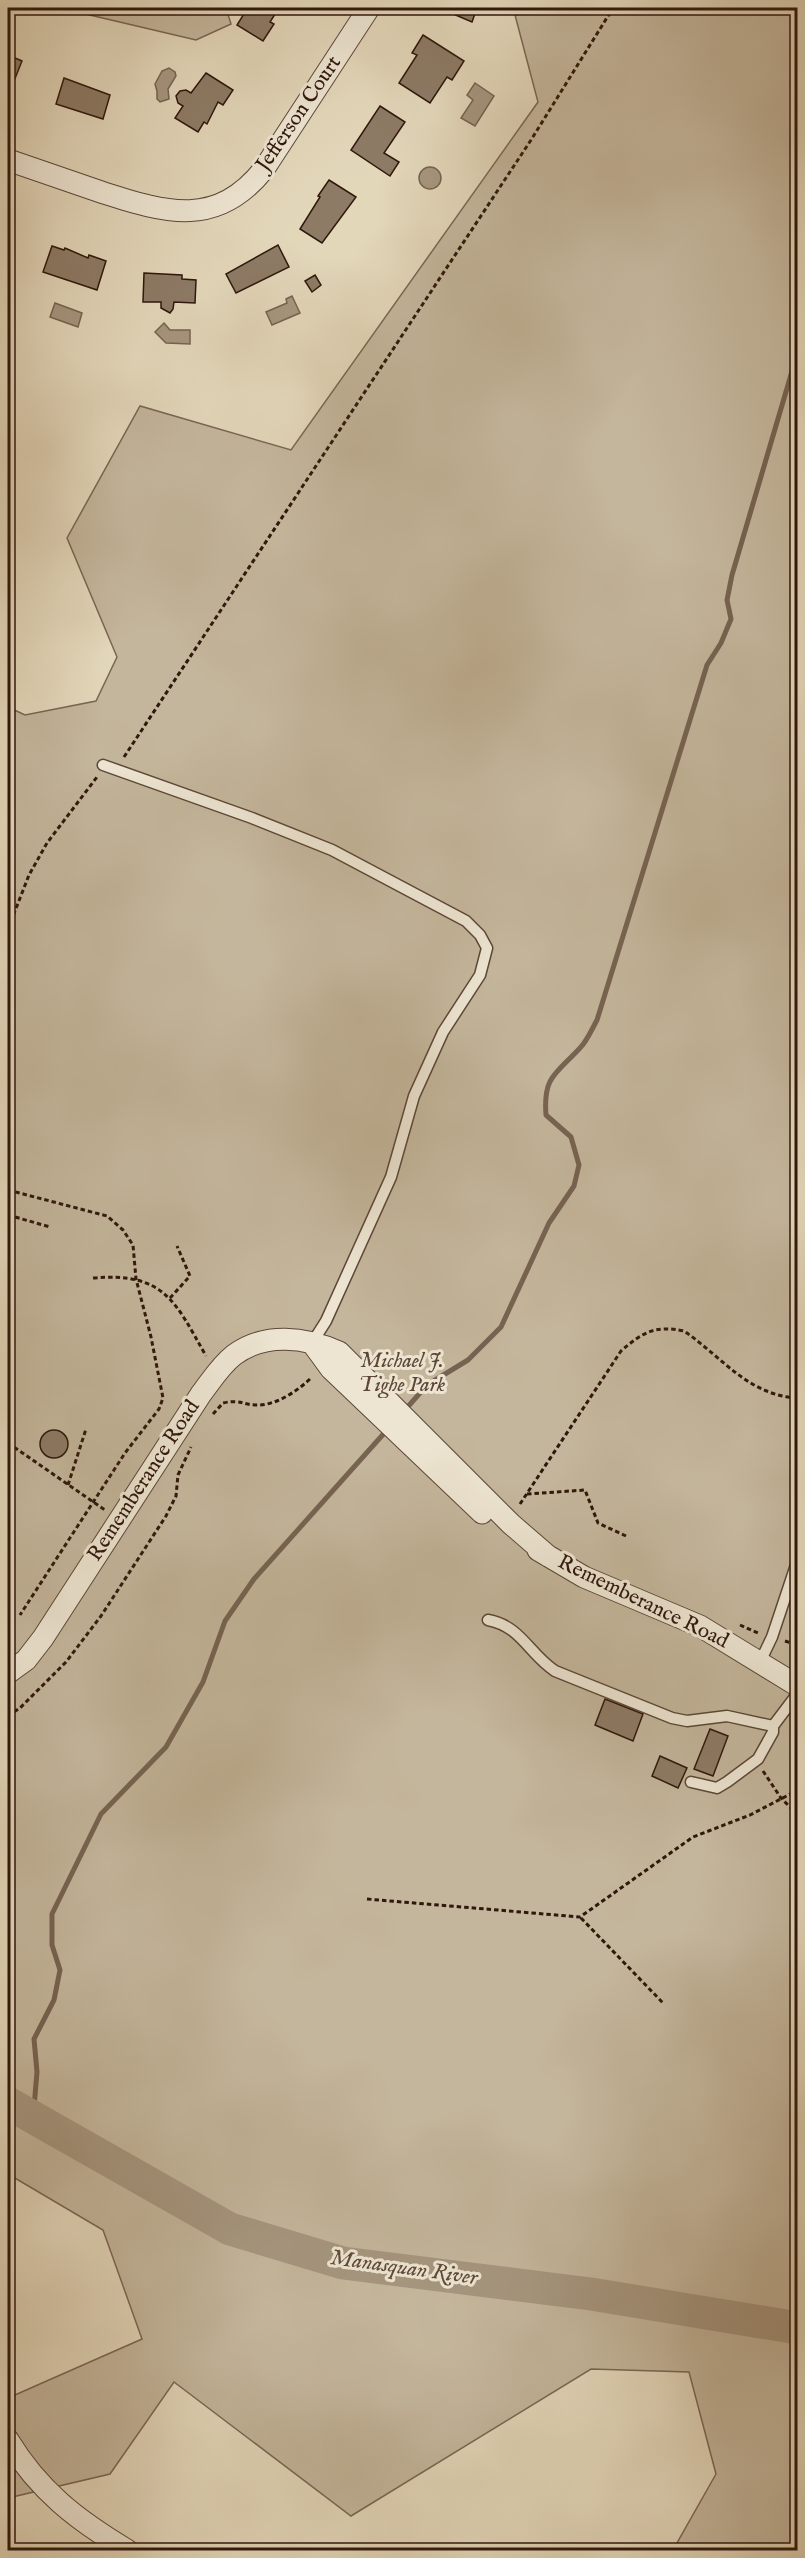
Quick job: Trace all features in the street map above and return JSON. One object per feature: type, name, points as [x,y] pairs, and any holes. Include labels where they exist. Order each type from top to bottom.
[{"type":"street","name":"Jefferson Court","points":[[8,160],[153,209],[182,212],[214,206],[246,188],[264,168],[369,8]]},
{"type":"street","name":"Rememberance Road","points":[[8,1673],[26,1660],[43,1638],[216,1374],[234,1355],[259,1342],[273,1339],[312,1343],[339,1352],[386,1411]]},
{"type":"street","name":"Rememberance Road","points":[[312,1343],[327,1364],[386,1411],[548,1556]]},
{"type":"street","name":"Rememberance Road","points":[[407,1431],[480,1511],[510,1534],[584,1577],[700,1626],[798,1686]]},
{"type":"street","points":[[8,2440],[21,2462],[60,2505],[127,2550]]},
{"type":"lane","points":[[103,765],[252,818],[332,850],[466,921],[480,935],[487,948],[480,975],[443,1032],[414,1096],[391,1177],[326,1321],[312,1343]]},
{"type":"lane","points":[[760,1662],[772,1637],[798,1559]]},
{"type":"lane","points":[[488,1620],[502,1622],[516,1632],[541,1662],[555,1671],[672,1718],[687,1721],[727,1716],[773,1726]]},
{"type":"lane","points":[[690,1782],[717,1788],[758,1759],[773,1732],[773,1726],[798,1693]]},
{"type":"path","points":[[8,929],[29,875],[47,843],[96,779],[103,765],[121,761],[132,741],[531,140],[613,8]]},
{"type":"path","points":[[8,1190],[107,1215],[123,1230],[133,1245],[136,1278],[151,1337],[162,1398],[159,1409],[125,1453],[20,1615]]},
{"type":"path","points":[[8,1215],[50,1227]]},
{"type":"path","points":[[170,1298],[190,1276],[177,1246]]},
{"type":"path","points":[[93,1278],[116,1276],[136,1278],[159,1288],[177,1305],[216,1374]]},
{"type":"path","points":[[511,1524],[517,1509],[621,1351],[640,1334],[670,1328],[684,1331],[754,1387],[774,1395],[798,1398]]},
{"type":"path","points":[[213,1414],[223,1403],[244,1401],[253,1406],[277,1400],[301,1388],[327,1364]]},
{"type":"path","points":[[68,1485],[86,1429]]},
{"type":"path","points":[[8,1443],[119,1520]]},
{"type":"path","points":[[8,1716],[20,1708],[66,1662],[101,1616],[166,1516],[176,1496],[178,1475],[194,1443]]},
{"type":"path","points":[[527,1494],[585,1490],[598,1523],[626,1536]]},
{"type":"path","points":[[758,1759],[781,1798],[798,1815]]},
{"type":"path","points":[[367,1899],[580,1917],[693,1837],[750,1815],[798,1790]]},
{"type":"path","points":[[580,1917],[663,2003]]},
{"type":"green space","points":[[72,8],[226,8],[231,24],[196,40],[73,11]]},
{"type":"green space","name":"Michael J. Tighe Park","points":[[549,8],[797,8],[797,2550],[673,2550],[716,2474],[689,2372],[591,2369],[351,2516],[174,2382],[110,2474],[8,2498],[8,2398],[142,2339],[103,2230],[8,2174],[8,707],[25,715],[96,701],[117,657],[67,538],[140,406],[291,450],[538,102],[515,15]]},
{"type":"shaded area","points":[[169,68],[175,72],[176,76],[168,89],[169,99],[160,102],[157,99],[155,84],[162,71]]},
{"type":"shaded area","points":[[475,83],[494,96],[475,126],[461,118],[473,100],[467,95]]},
{"type":"shaded area","points":[[430,167],[438,170],[441,178],[438,186],[430,189],[422,186],[419,178],[422,170]]},
{"type":"shaded area","points":[[292,296],[300,313],[272,325],[266,312],[287,303],[286,299]]},
{"type":"shaded area","points":[[55,303],[82,313],[78,327],[50,317]]},
{"type":"shaded area","points":[[164,323],[170,330],[190,330],[190,344],[166,343],[155,332]]},
{"type":"building","points":[[253,8],[279,8],[270,22],[274,24],[263,41],[237,25],[247,9],[251,11]]},
{"type":"building","points":[[445,8],[477,8],[472,22],[444,10]]},
{"type":"building","points":[[423,35],[464,61],[452,80],[447,77],[430,103],[399,83],[417,55],[412,53]]},
{"type":"building","points":[[8,55],[22,61],[10,91],[8,90]]},
{"type":"building","points":[[206,73],[233,90],[223,105],[218,102],[207,124],[204,122],[198,132],[175,118],[183,106],[178,103],[176,96],[180,91],[186,90],[191,93]]},
{"type":"building","points":[[64,78],[110,95],[103,119],[56,104]]},
{"type":"building","points":[[380,106],[405,122],[384,153],[399,162],[390,176],[351,150]]},
{"type":"building","points":[[329,180],[356,197],[322,243],[300,229]]},
{"type":"building","points":[[278,245],[289,267],[236,293],[226,274]]},
{"type":"building","points":[[52,246],[64,250],[65,248],[88,258],[89,255],[106,261],[97,290],[43,272]]},
{"type":"building","points":[[144,273],[182,275],[182,279],[196,280],[195,303],[174,302],[170,313],[161,308],[161,302],[143,302]]},
{"type":"building","points":[[315,275],[321,285],[312,292],[305,281]]},
{"type":"building","points":[[54,1430],[64,1434],[68,1444],[64,1454],[54,1458],[44,1454],[40,1444],[44,1434]]},
{"type":"building","points":[[605,1699],[643,1714],[633,1741],[595,1725]]},
{"type":"building","points":[[710,1729],[728,1736],[713,1776],[694,1769]]},
{"type":"building","points":[[660,1756],[687,1768],[678,1788],[652,1776]]},
{"type":"waterway","points":[[798,17],[793,35],[798,58]]},
{"type":"waterway","points":[[405,1410],[427,1385],[468,1360],[501,1327],[549,1223],[574,1186],[579,1165],[571,1137],[546,1115],[549,1084],[558,1070],[583,1045],[597,1020],[707,665],[721,643],[731,619],[727,600],[732,575],[798,351]]},
{"type":"waterway","points":[[33,2119],[37,2072],[34,2039],[54,2000],[60,1970],[52,1945],[52,1914],[101,1814],[166,1747],[203,1682],[225,1621],[254,1579],[387,1430]]},
{"type":"waterway","name":"Manasquan River","points":[[8,2103],[230,2229],[343,2263],[591,2294],[798,2328]]}]
